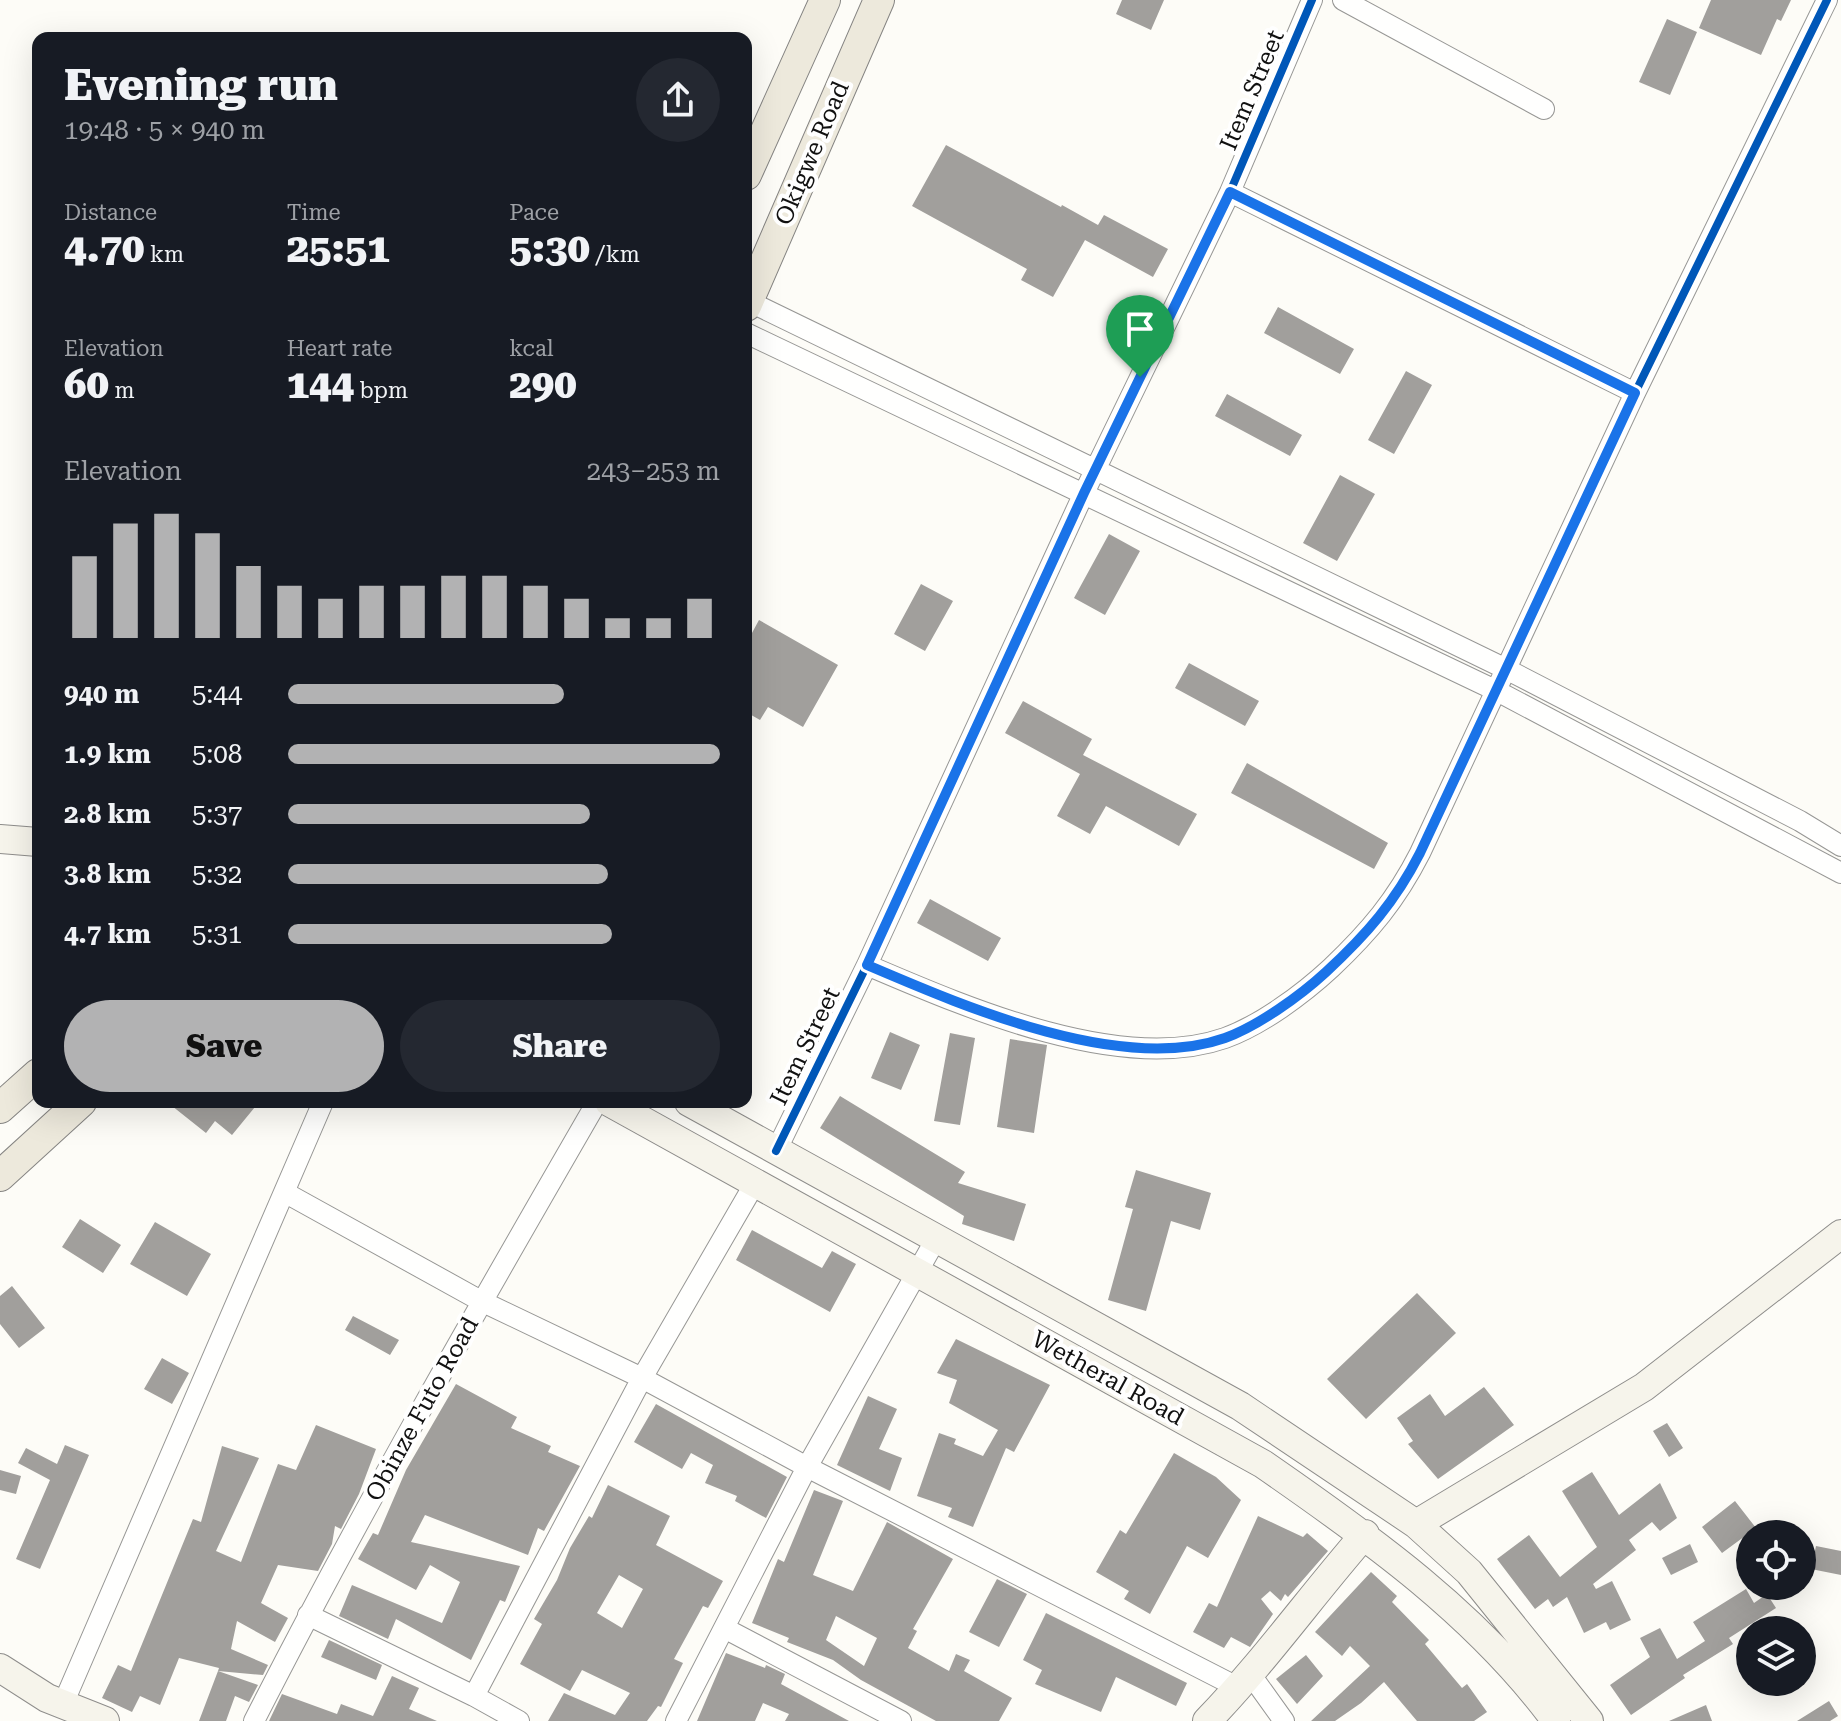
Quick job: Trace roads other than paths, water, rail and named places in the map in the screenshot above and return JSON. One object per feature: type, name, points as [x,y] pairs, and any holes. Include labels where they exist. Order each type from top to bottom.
[{"type":"main road","points":[[752,162],[825,0]]},
{"type":"main road","name":"Okigwe Road","points":[[752,292],[879,0]]},
{"type":"main road","points":[[0,839],[32,842]]},
{"type":"main road","points":[[0,1108],[32,1079]]},
{"type":"main road","points":[[0,1176],[74,1108]]},
{"type":"main road","name":"Wetheral Road","points":[[620,1108],[1263,1464],[1365,1534],[1466,1621],[1525,1680],[1556,1721]]},
{"type":"main road","name":"Wetheral Road","points":[[700,1108],[1240,1406],[1416,1524],[1469,1572],[1589,1721]]},
{"type":"main road","points":[[1416,1524],[1644,1387],[1841,1234]]},
{"type":"main road","points":[[1207,1721],[1245,1682],[1307,1601],[1365,1534]]},
{"type":"main road","points":[[0,1668],[49,1708],[105,1721]]},
{"type":"street","name":"Item Street","points":[[776,1151],[867,965],[1095,469],[1230,192],[1312,0]]},
{"type":"street","points":[[1343,0],[1544,109]]},
{"type":"street","points":[[867,965],[975,1011],[1096,1043],[1163,1049],[1224,1038],[1309,988],[1365,936],[1391,903],[1420,853],[1635,393],[1827,0]]},
{"type":"street","points":[[1230,192],[1635,393]]},
{"type":"street","points":[[752,305],[1506,669],[1800,821],[1841,846]]},
{"type":"street","points":[[752,336],[1497,691],[1841,873]]},
{"type":"street","points":[[49,1708],[320,1108]]},
{"type":"street","name":"Obinze Futo Road","points":[[254,1721],[308,1615],[481,1301],[594,1108]]},
{"type":"street","points":[[474,1696],[642,1378],[755,1183]]},
{"type":"street","points":[[284,1192],[481,1301],[642,1378],[807,1467],[1245,1682],[1284,1721]]},
{"type":"street","points":[[676,1721],[807,1467],[936,1239]]},
{"type":"street","points":[[308,1615],[519,1721]]},
{"type":"street","points":[[726,1629],[901,1721]]}]
